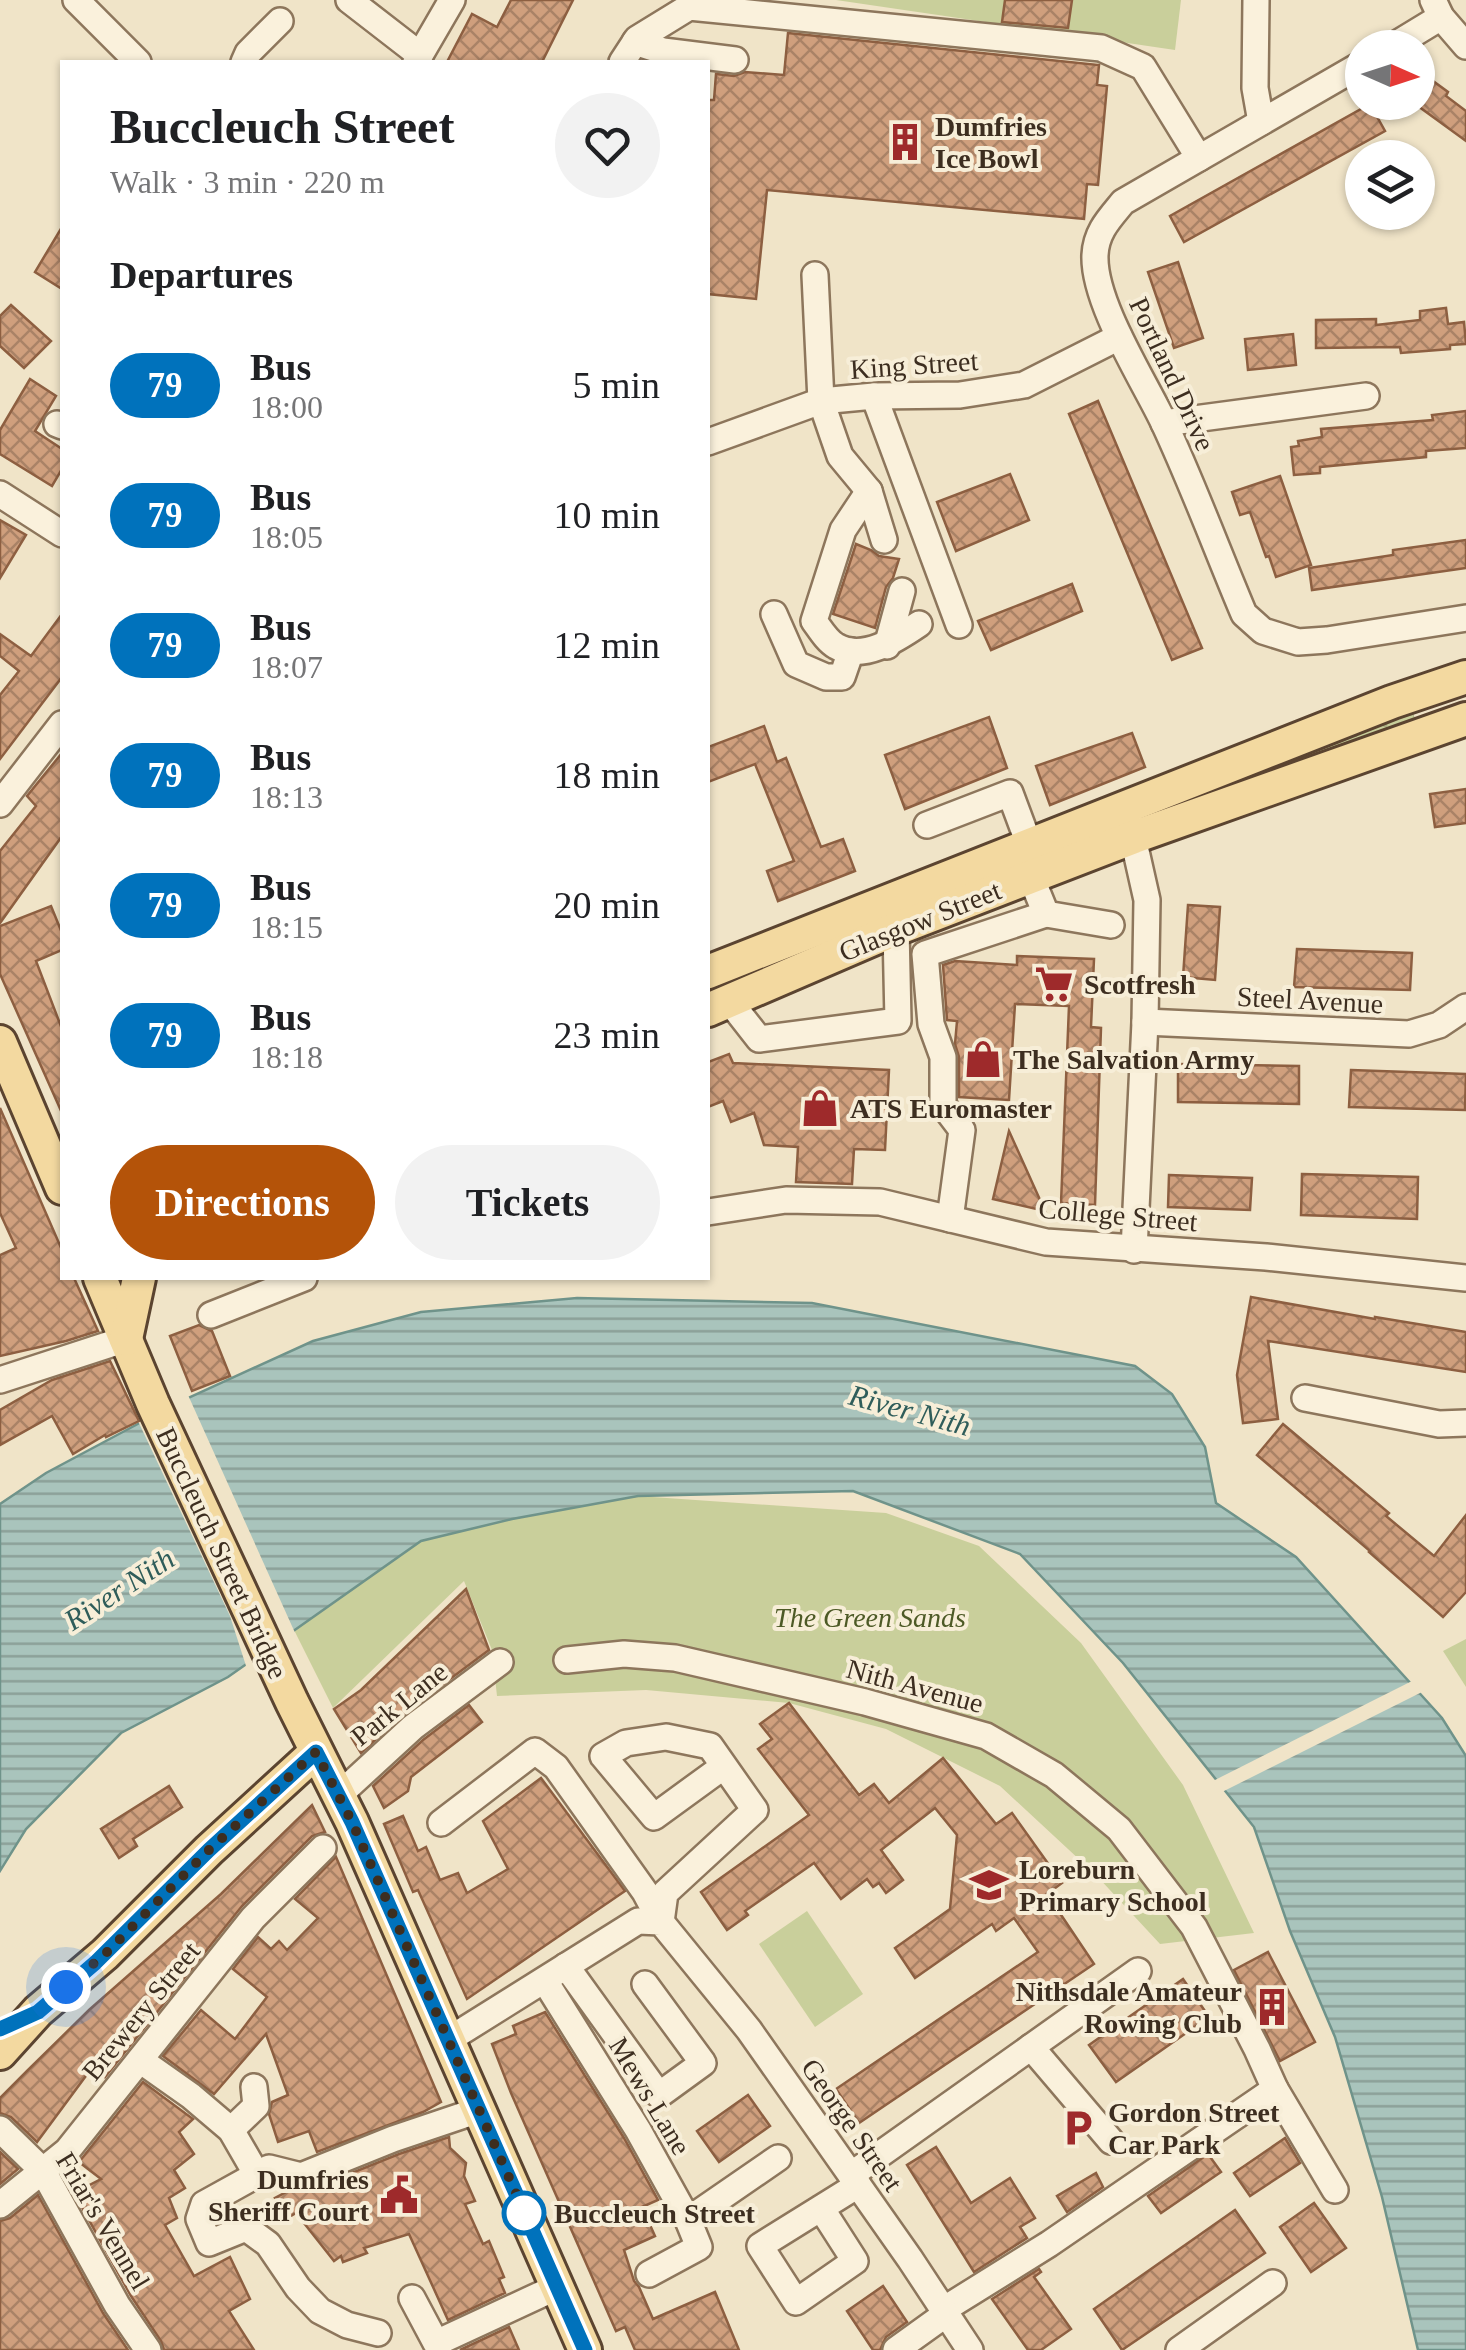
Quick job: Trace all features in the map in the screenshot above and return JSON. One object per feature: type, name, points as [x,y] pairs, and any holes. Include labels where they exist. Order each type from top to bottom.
[{"type":"main road","points":[[1129,822],[1392,702],[1466,676]]},
{"type":"main road","points":[[1129,822],[1466,719]]},
{"type":"main road","name":"Glasgow Street","points":[[710,971],[1129,822]]},
{"type":"main road","name":"Glasgow Street","points":[[719,1006],[896,929],[1030,860]]},
{"type":"main road","points":[[0,1042],[60,1183]]},
{"type":"main road","name":"Buccleuch Street Bridge","points":[[101,1280],[153,1404],[316,1752]]},
{"type":"main road","points":[[126,1339],[138,1280]]},
{"type":"main road","points":[[0,2052],[316,1752],[339,1795],[585,2350]]},
{"type":"street","points":[[76,0],[136,60]]},
{"type":"street","points":[[349,0],[418,59],[452,0]]},
{"type":"street","points":[[1256,0],[1255,88],[1261,122]]},
{"type":"street","points":[[629,52],[688,8],[1101,48],[1142,67],[1199,158]]},
{"type":"street","points":[[1412,30],[1437,9],[1466,46]]},
{"type":"street","points":[[245,60],[280,21]]},
{"type":"street","points":[[629,52],[663,51],[735,60]]},
{"type":"street","name":"Portland Drive","points":[[1345,74],[1123,202],[1098,233],[1098,280],[1119,337],[1164,423],[1244,614],[1263,631],[1298,642],[1466,618]]},
{"type":"street","points":[[814,275],[821,401],[840,456],[869,491],[884,540]]},
{"type":"street","name":"King Street","points":[[710,441],[821,401],[960,394],[1024,386],[1119,337]]},
{"type":"street","points":[[874,396],[959,624]]},
{"type":"street","points":[[1164,423],[1366,396]]},
{"type":"street","points":[[869,491],[843,530],[814,621],[834,645],[850,651],[887,646],[919,624]]},
{"type":"street","points":[[0,494],[60,533]]},
{"type":"street","points":[[887,646],[902,590]]},
{"type":"street","points":[[774,614],[796,664],[826,677],[842,678],[850,651]]},
{"type":"street","points":[[0,804],[60,727]]},
{"type":"street","points":[[928,826],[1010,793],[1046,914]]},
{"type":"street","points":[[1129,822],[1147,900],[1134,1250]]},
{"type":"street","points":[[950,1219],[962,1130],[944,1105],[943,1057],[931,1024],[924,954],[1046,914],[1110,925]]},
{"type":"street","points":[[719,1006],[760,1038],[898,1021],[896,929]]},
{"type":"street","name":"Steel Avenue","points":[[1145,1022],[1410,1034],[1439,1025],[1466,1008]]},
{"type":"street","name":"College Street","points":[[710,1212],[786,1200],[880,1202],[1046,1242],[1266,1257],[1466,1278]]},
{"type":"street","points":[[211,1315],[299,1280]]},
{"type":"street","points":[[0,1380],[126,1339]]},
{"type":"street","points":[[1305,1398],[1439,1424],[1466,1423]]},
{"type":"street","name":"Nith Avenue","points":[[567,1660],[624,1654],[675,1658],[865,1702],[986,1736],[1054,1775],[1118,1829],[1194,1926],[1275,2090],[1336,2190]]},
{"type":"street","name":"Park Lane","points":[[339,1795],[413,1727],[500,1662]]},
{"type":"street","name":"George Street","points":[[441,1824],[534,1751],[556,1768],[669,1931],[749,2030],[970,2350]]},
{"type":"street","points":[[448,2040],[638,1922],[669,1931],[665,1894],[755,1810],[724,1766]]},
{"type":"street","name":"Brewery Street","points":[[0,2205],[67,2151],[253,1918],[323,1848]]},
{"type":"street","points":[[821,2208],[1138,1972]]},
{"type":"street","points":[[556,1974],[659,2095],[703,2063],[646,1984]]},
{"type":"street","name":"Mews Lane","points":[[556,1974],[688,2220]]},
{"type":"street","points":[[0,2029],[38,2012]]},
{"type":"street","points":[[1031,2048],[1111,2140]]},
{"type":"street","points":[[140,2060],[231,2130],[256,2176]]},
{"type":"street","points":[[231,2130],[256,2106],[254,2087]]},
{"type":"street","points":[[896,2350],[945,2312],[1275,2090]]},
{"type":"street","points":[[378,2333],[347,2325],[320,2312],[268,2244],[246,2228],[209,2243],[200,2219],[204,2204],[270,2168],[300,2176],[479,2110]]},
{"type":"street","name":"Friar's Vennel","points":[[0,2129],[43,2171],[117,2305],[148,2350]]},
{"type":"street","points":[[649,2274],[699,2248],[688,2220],[778,2158]]},
{"type":"street","points":[[1178,2350],[1273,2283]]},
{"type":"street","points":[[412,2298],[436,2343],[558,2288]]},
{"type":"green space","points":[[836,0],[1181,0],[1175,50]]},
{"type":"green space","points":[[1411,708],[1416,721],[1274,773],[1269,763]]},
{"type":"green space","name":"The Green Sands","points":[[638,1496],[886,1513],[979,1546],[1081,1643],[1183,1785],[1254,1933],[1160,1944],[1096,1875],[1000,1786],[886,1729],[789,1703],[646,1690],[497,1696],[492,1650],[464,1581],[333,1708],[294,1630],[421,1541],[512,1519]]},
{"type":"green space","points":[[1466,1639],[1466,1687],[1443,1651]]},
{"type":"green space","points":[[807,1911],[863,1994],[815,2027],[759,1944]]},
{"type":"water","name":"River Nith","points":[[577,1298],[812,1303],[1135,1366],[1172,1394],[1205,1447],[1216,1503],[1296,1557],[1442,1718],[1466,1756],[1466,2350],[1418,2350],[1382,2197],[1335,2037],[1290,1931],[1254,1827],[1123,1663],[1020,1554],[853,1491],[638,1496],[512,1519],[421,1541],[228,1677],[121,1733],[26,1829],[0,1871],[0,1504],[46,1473],[177,1403],[313,1341],[421,1312]]},
{"type":"pier","points":[[188,1395],[296,1635],[247,1669],[230,1616],[138,1421]]},
{"type":"pier","points":[[1414,1680],[1424,1691],[1220,1793],[1211,1782]]},
{"type":"building","points":[[511,0],[573,0],[543,60],[448,60],[472,14],[497,27]]},
{"type":"building","points":[[1005,0],[1072,0],[1068,28],[1002,22]]},
{"type":"building","name":"Dumfries Ice Bowl","points":[[788,33],[1099,65],[1097,85],[1107,86],[1098,185],[1087,184],[1084,219],[767,190],[756,299],[710,294],[710,100],[714,100],[716,74],[784,75]]},
{"type":"building","points":[[1435,82],[1466,111],[1466,141],[1435,118]]},
{"type":"building","points":[[1345,118],[1379,120],[1385,131],[1369,140],[1345,140],[1345,153],[1184,242],[1170,216]]},
{"type":"building","points":[[60,230],[60,288],[35,272]]},
{"type":"building","points":[[1178,262],[1203,338],[1174,348],[1148,272]]},
{"type":"building","points":[[11,305],[51,341],[24,368],[0,346],[0,316]]},
{"type":"building","points":[[1446,308],[1448,324],[1464,322],[1466,344],[1401,353],[1400,347],[1316,348],[1316,320],[1376,319],[1376,325],[1420,320],[1420,311]]},
{"type":"building","points":[[1293,334],[1296,365],[1248,370],[1245,339]]},
{"type":"building","points":[[30,379],[56,396],[35,431],[60,448],[60,472],[52,486],[0,454],[0,430]]},
{"type":"building","points":[[1098,401],[1202,648],[1172,660],[1069,414]]},
{"type":"building","points":[[1466,411],[1466,448],[1426,451],[1426,457],[1320,467],[1320,473],[1294,475],[1291,447],[1299,446],[1298,441],[1322,437],[1321,429],[1433,420],[1432,415]]},
{"type":"building","points":[[1010,474],[1029,520],[956,551],[937,502]]},
{"type":"building","points":[[1280,476],[1311,565],[1276,577],[1250,512],[1240,515],[1232,492]]},
{"type":"building","points":[[0,520],[26,535],[0,578]]},
{"type":"building","points":[[1466,540],[1466,568],[1312,590],[1309,568]]},
{"type":"building","points":[[856,544],[879,556],[899,559],[886,587],[875,628],[833,614]]},
{"type":"building","points":[[1072,584],[1082,611],[991,650],[978,621]]},
{"type":"building","points":[[60,617],[60,680],[0,759],[0,695],[19,671],[0,656],[0,634],[31,656]]},
{"type":"building","points":[[989,717],[1007,768],[905,809],[885,755]]},
{"type":"building","points":[[764,726],[777,762],[786,758],[821,847],[843,839],[855,871],[778,901],[767,871],[794,861],[755,764],[710,781],[710,746]]},
{"type":"building","points":[[1132,733],[1145,767],[1050,805],[1036,766]]},
{"type":"building","points":[[60,755],[60,839],[0,923],[0,851],[36,806],[27,796]]},
{"type":"building","points":[[1466,789],[1466,823],[1435,827],[1430,794]]},
{"type":"building","points":[[1188,905],[1220,907],[1215,980],[1183,977]]},
{"type":"building","points":[[51,906],[60,928],[60,951],[36,961],[60,1024],[60,1109],[0,974],[0,926]]},
{"type":"building","points":[[1297,949],[1412,953],[1410,990],[1294,987]]},
{"type":"building","points":[[1017,956],[1094,959],[1091,1027],[1101,1028],[1095,1205],[1061,1203],[1069,1006],[1015,1004],[1009,1100],[959,1097],[957,1021],[947,1020],[943,965],[955,961],[1017,965]]},
{"type":"building","name":"ATS Euromaster","points":[[729,1054],[733,1063],[889,1070],[885,1150],[854,1149],[852,1184],[796,1182],[798,1147],[764,1145],[754,1113],[731,1122],[723,1101],[710,1106],[710,1061]]},
{"type":"building","points":[[1178,1064],[1299,1066],[1299,1104],[1178,1102]]},
{"type":"building","points":[[1351,1070],[1466,1074],[1465,1110],[1349,1107]]},
{"type":"building","points":[[0,1108],[60,1245],[60,1280],[75,1280],[98,1331],[0,1356],[0,1255],[16,1248],[0,1213]]},
{"type":"building","points":[[1009,1131],[1045,1211],[993,1199]]},
{"type":"building","points":[[1302,1174],[1418,1177],[1417,1219],[1301,1215]]},
{"type":"building","points":[[1169,1175],[1252,1178],[1250,1210],[1168,1207]]},
{"type":"building","points":[[1251,1297],[1466,1332],[1466,1372],[1268,1341],[1278,1419],[1243,1423],[1237,1375]]},
{"type":"building","points":[[199,1325],[212,1331],[230,1376],[192,1391],[170,1336]]},
{"type":"building","points":[[110,1361],[139,1421],[73,1454],[52,1416],[0,1445],[0,1410],[52,1380]]},
{"type":"building","points":[[1283,1424],[1434,1556],[1466,1515],[1466,1592],[1443,1617],[1257,1455]]},
{"type":"building","points":[[466,1589],[489,1650],[403,1714],[361,1753],[334,1709],[361,1690]]},
{"type":"building","points":[[789,1703],[859,1795],[874,1784],[889,1803],[943,1758],[996,1824],[1012,1813],[1062,1883],[1047,1894],[1094,1964],[859,2123],[836,2089],[1038,1952],[1014,1918],[996,1931],[992,1924],[915,1978],[895,1948],[950,1909],[957,1835],[935,1808],[881,1850],[903,1880],[886,1893],[879,1883],[873,1887],[867,1879],[841,1899],[814,1863],[745,1911],[748,1915],[727,1930],[701,1892],[809,1815],[758,1749],[772,1739],[760,1724]]},
{"type":"building","points":[[469,1705],[482,1722],[411,1777],[408,1791],[384,1808],[373,1786]]},
{"type":"building","points":[[541,1778],[625,1891],[467,1999],[384,1824],[403,1816],[418,1851],[426,1847],[440,1880],[458,1873],[467,1893],[508,1869],[483,1821]]},
{"type":"building","points":[[169,1786],[182,1807],[133,1839],[137,1846],[119,1858],[101,1829]]},
{"type":"building","points":[[312,1805],[325,1832],[312,1836],[242,1906],[105,2077],[94,2065],[37,2142],[11,2117],[0,2113],[0,2098],[28,2070]]},
{"type":"building","points":[[336,1857],[441,2102],[317,2152],[309,2131],[278,2142],[269,2114],[272,2102],[288,2095],[266,2034],[214,2094],[163,2056],[201,2010],[235,2039],[267,1997],[233,1969],[258,1937],[271,1949],[279,1941],[287,1950],[318,1918],[295,1899]]},
{"type":"building","name":"Nithsdale Amateur Rowing Club","points":[[1268,1952],[1315,2042],[1280,2061],[1234,1970]]},
{"type":"building","points":[[1183,1979],[1209,2017],[1116,2082],[1089,2045]]},
{"type":"building","points":[[545,2012],[658,2200],[642,2207],[655,2236],[624,2250],[653,2319],[715,2292],[739,2350],[635,2350],[625,2327],[616,2331],[492,2044],[516,2034],[513,2026]]},
{"type":"building","points":[[143,2082],[193,2119],[179,2132],[194,2154],[174,2170],[185,2188],[169,2198],[177,2218],[165,2225],[194,2276],[230,2257],[250,2299],[229,2311],[254,2350],[164,2350],[74,2193],[101,2179],[79,2162]]},
{"type":"building","points":[[748,2095],[770,2126],[719,2162],[697,2131]]},
{"type":"building","points":[[449,2137],[450,2148],[466,2163],[464,2176],[475,2201],[465,2204],[483,2244],[489,2241],[504,2277],[499,2279],[505,2293],[448,2320],[409,2234],[364,2248],[367,2253],[343,2262],[341,2256],[334,2261],[296,2213],[289,2217],[275,2198],[290,2190],[307,2191]]},
{"type":"building","points":[[1285,2138],[1300,2163],[1250,2196],[1234,2173]]},
{"type":"building","points":[[936,2147],[971,2203],[1010,2178],[1035,2218],[1020,2227],[1027,2238],[974,2272],[907,2165]]},
{"type":"building","points":[[0,2152],[18,2169],[0,2184]]},
{"type":"building","points":[[1208,2154],[1221,2172],[1161,2213],[1148,2196]]},
{"type":"building","points":[[1096,2173],[1103,2187],[1067,2212],[1057,2196]]},
{"type":"building","points":[[38,2195],[103,2313],[128,2350],[0,2350],[0,2221],[10,2218]]},
{"type":"building","points":[[1314,2203],[1346,2248],[1311,2272],[1280,2227]]},
{"type":"building","points":[[1235,2210],[1265,2253],[1122,2350],[1094,2309]]},
{"type":"building","points":[[1039,2269],[1041,2272],[1034,2277],[1071,2329],[1041,2350],[1028,2350],[992,2299]]},
{"type":"building","points":[[883,2286],[907,2322],[886,2337],[880,2350],[873,2350],[847,2311]]},
{"type":"building","points":[[509,2327],[519,2350],[460,2350]]},
{"type":"bus line","name":"79","points":[[0,2029],[38,2012],[95,1963],[209,1850],[316,1752],[352,1822],[585,2350]]},
{"type":"place","name":"Dumfries Ice Bowl","points":[[905,142]]},
{"type":"place","name":"Scotfresh","points":[[1054,984]]},
{"type":"place","name":"The Salvation Army","points":[[983,1059]]},
{"type":"place","name":"ATS Euromaster","points":[[820,1108]]},
{"type":"place","name":"Loreburn Primary School","points":[[989,1885]]},
{"type":"place","name":"Nithsdale Amateur Rowing Club","points":[[1272,2007]]},
{"type":"place","name":"Gordon Street Car Park","points":[[1078,2128]]},
{"type":"place","name":"Dumfries Sheriff Court","points":[[399,2195]]},
{"type":"place","name":"Buccleuch Street","points":[[524,2213]]},
{"type":"route","points":[[66,1987],[316,1752],[352,1822],[526,2216],[524,2213]]}]
